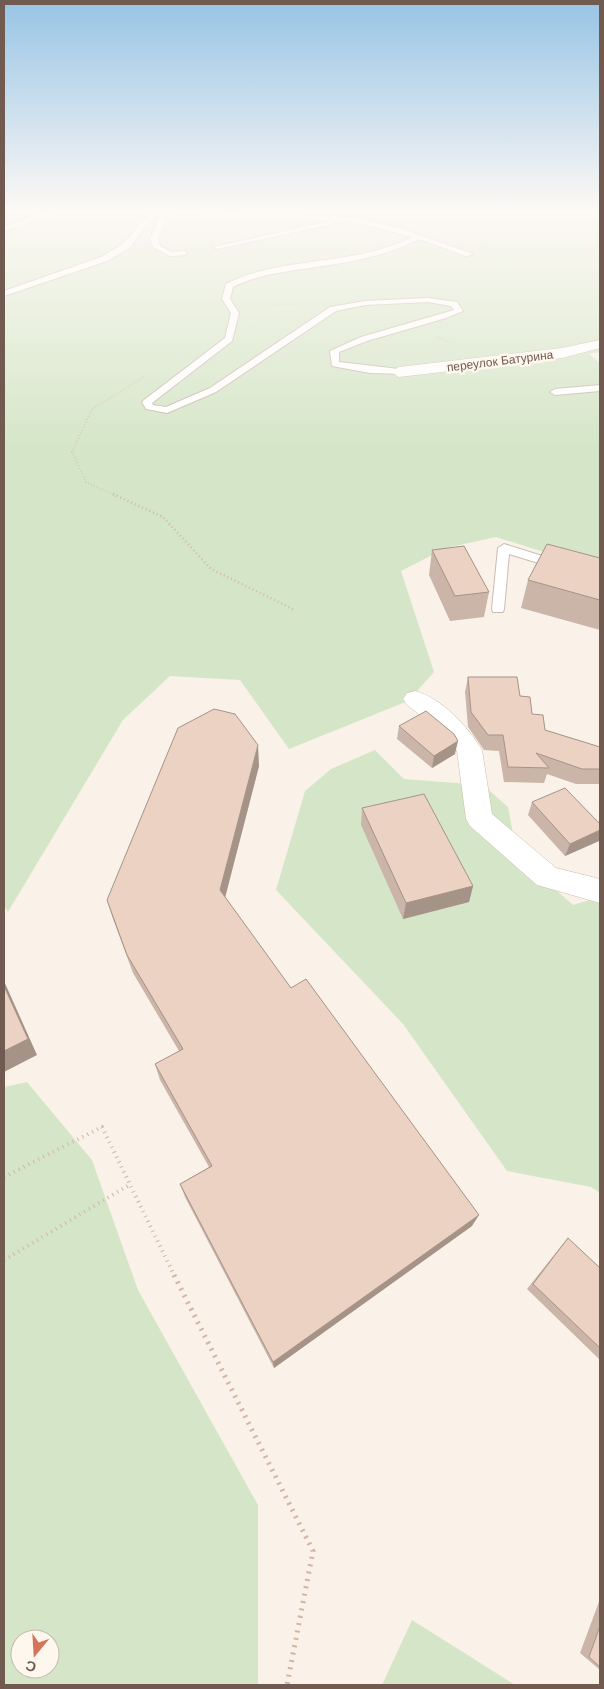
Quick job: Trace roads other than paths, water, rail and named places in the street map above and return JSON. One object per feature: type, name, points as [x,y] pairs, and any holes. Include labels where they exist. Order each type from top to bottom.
[{"type":"street","name":"переулок Батурина","points":[[399,372],[562,353],[600,344]]},
{"type":"street","points":[[415,699],[456,729],[469,750],[479,819],[547,878],[600,891]]},
{"type":"lane","points":[[228,292],[226,299],[235,312],[229,339],[148,402],[149,407],[167,410],[212,390],[333,309],[365,303],[428,300],[454,304],[459,311],[433,321],[356,340],[334,351],[336,364],[370,370],[399,372]]},
{"type":"lane","points":[[555,392],[600,388]]},
{"type":"lane","points":[[498,609],[504,548],[600,578]]}]
